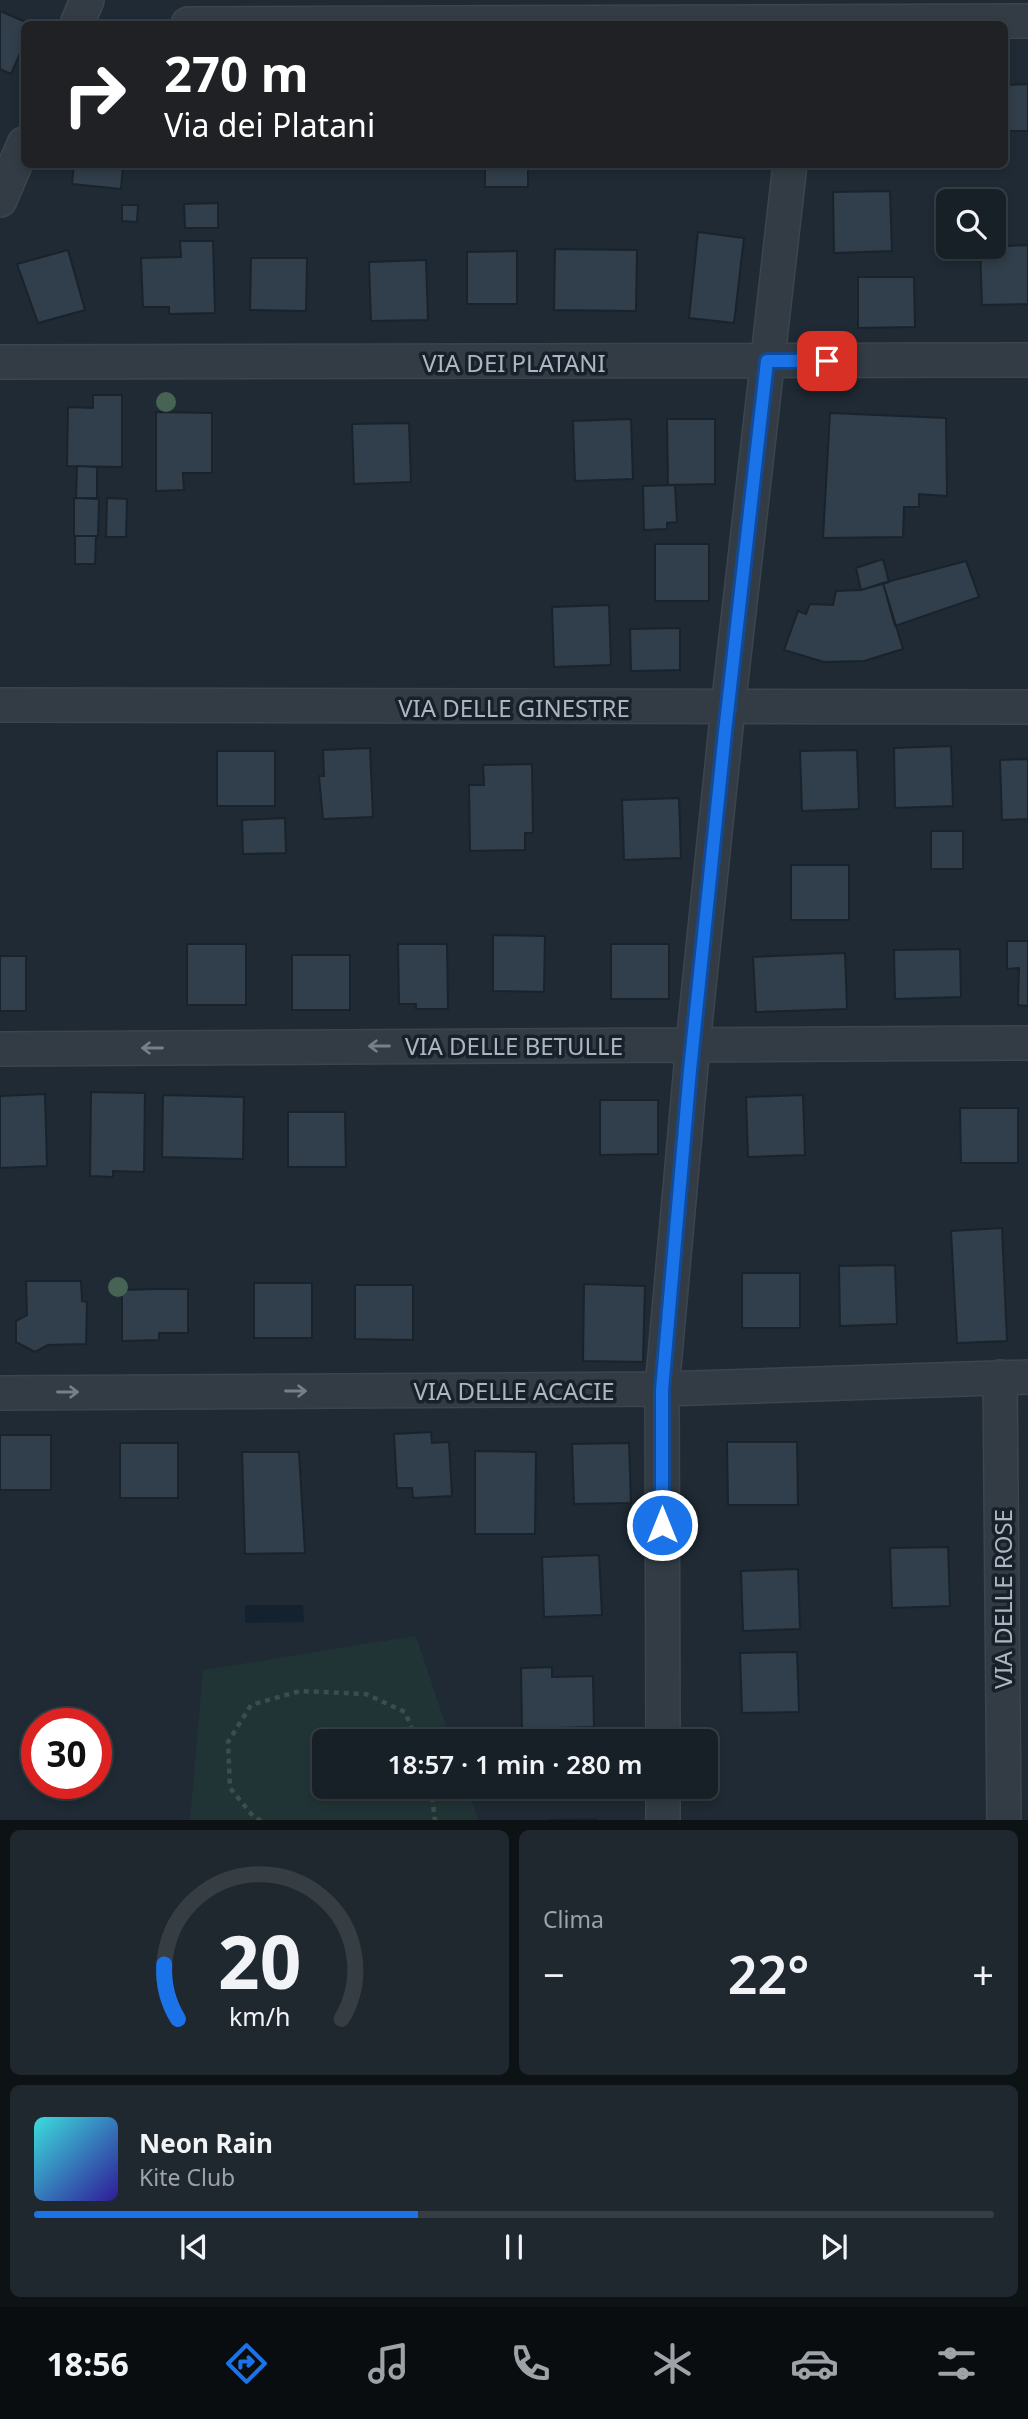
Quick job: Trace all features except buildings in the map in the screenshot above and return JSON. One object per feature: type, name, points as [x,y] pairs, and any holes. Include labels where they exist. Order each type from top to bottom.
[{"type":"street","points":[[78,21],[87,0]]},
{"type":"street","points":[[394,21],[807,15],[1028,21]]},
{"type":"street","points":[[0,200],[21,151]]},
{"type":"street","points":[[663,1729],[662,1390],[693,1044],[728,708],[790,168]]},
{"type":"street","name":"VIA DEI PLATANI","points":[[0,362],[1028,360]]},
{"type":"street","name":"VIA DELLE GINESTRE","points":[[0,705],[1028,707]]},
{"type":"street","name":"VIA DELLE BETULLE","points":[[0,1049],[1028,1044]]},
{"type":"street","name":"VIA DELLE ACACIE","points":[[0,1393],[662,1390],[1014,1377]]},
{"type":"street","name":"VIA DELLE ROSE","points":[[1004,1820],[1014,1377]]},
{"type":"street","points":[[663,1799],[663,1820]]},
{"type":"path","points":[[259,1820],[230,1788],[228,1742],[251,1705],[300,1691],[366,1694],[405,1712],[412,1729]]},
{"type":"path","points":[[432,1799],[435,1820]]},
{"type":"shaded area","points":[[416,1636],[447,1729],[312,1729],[312,1799],[471,1799],[478,1820],[190,1820],[203,1670]]},
{"type":"water","points":[[245,1605],[303,1605],[304,1622],[245,1623]]},
{"type":"route","points":[[662,1525],[662,1390],[690,1070],[767,361],[827,361]]}]
